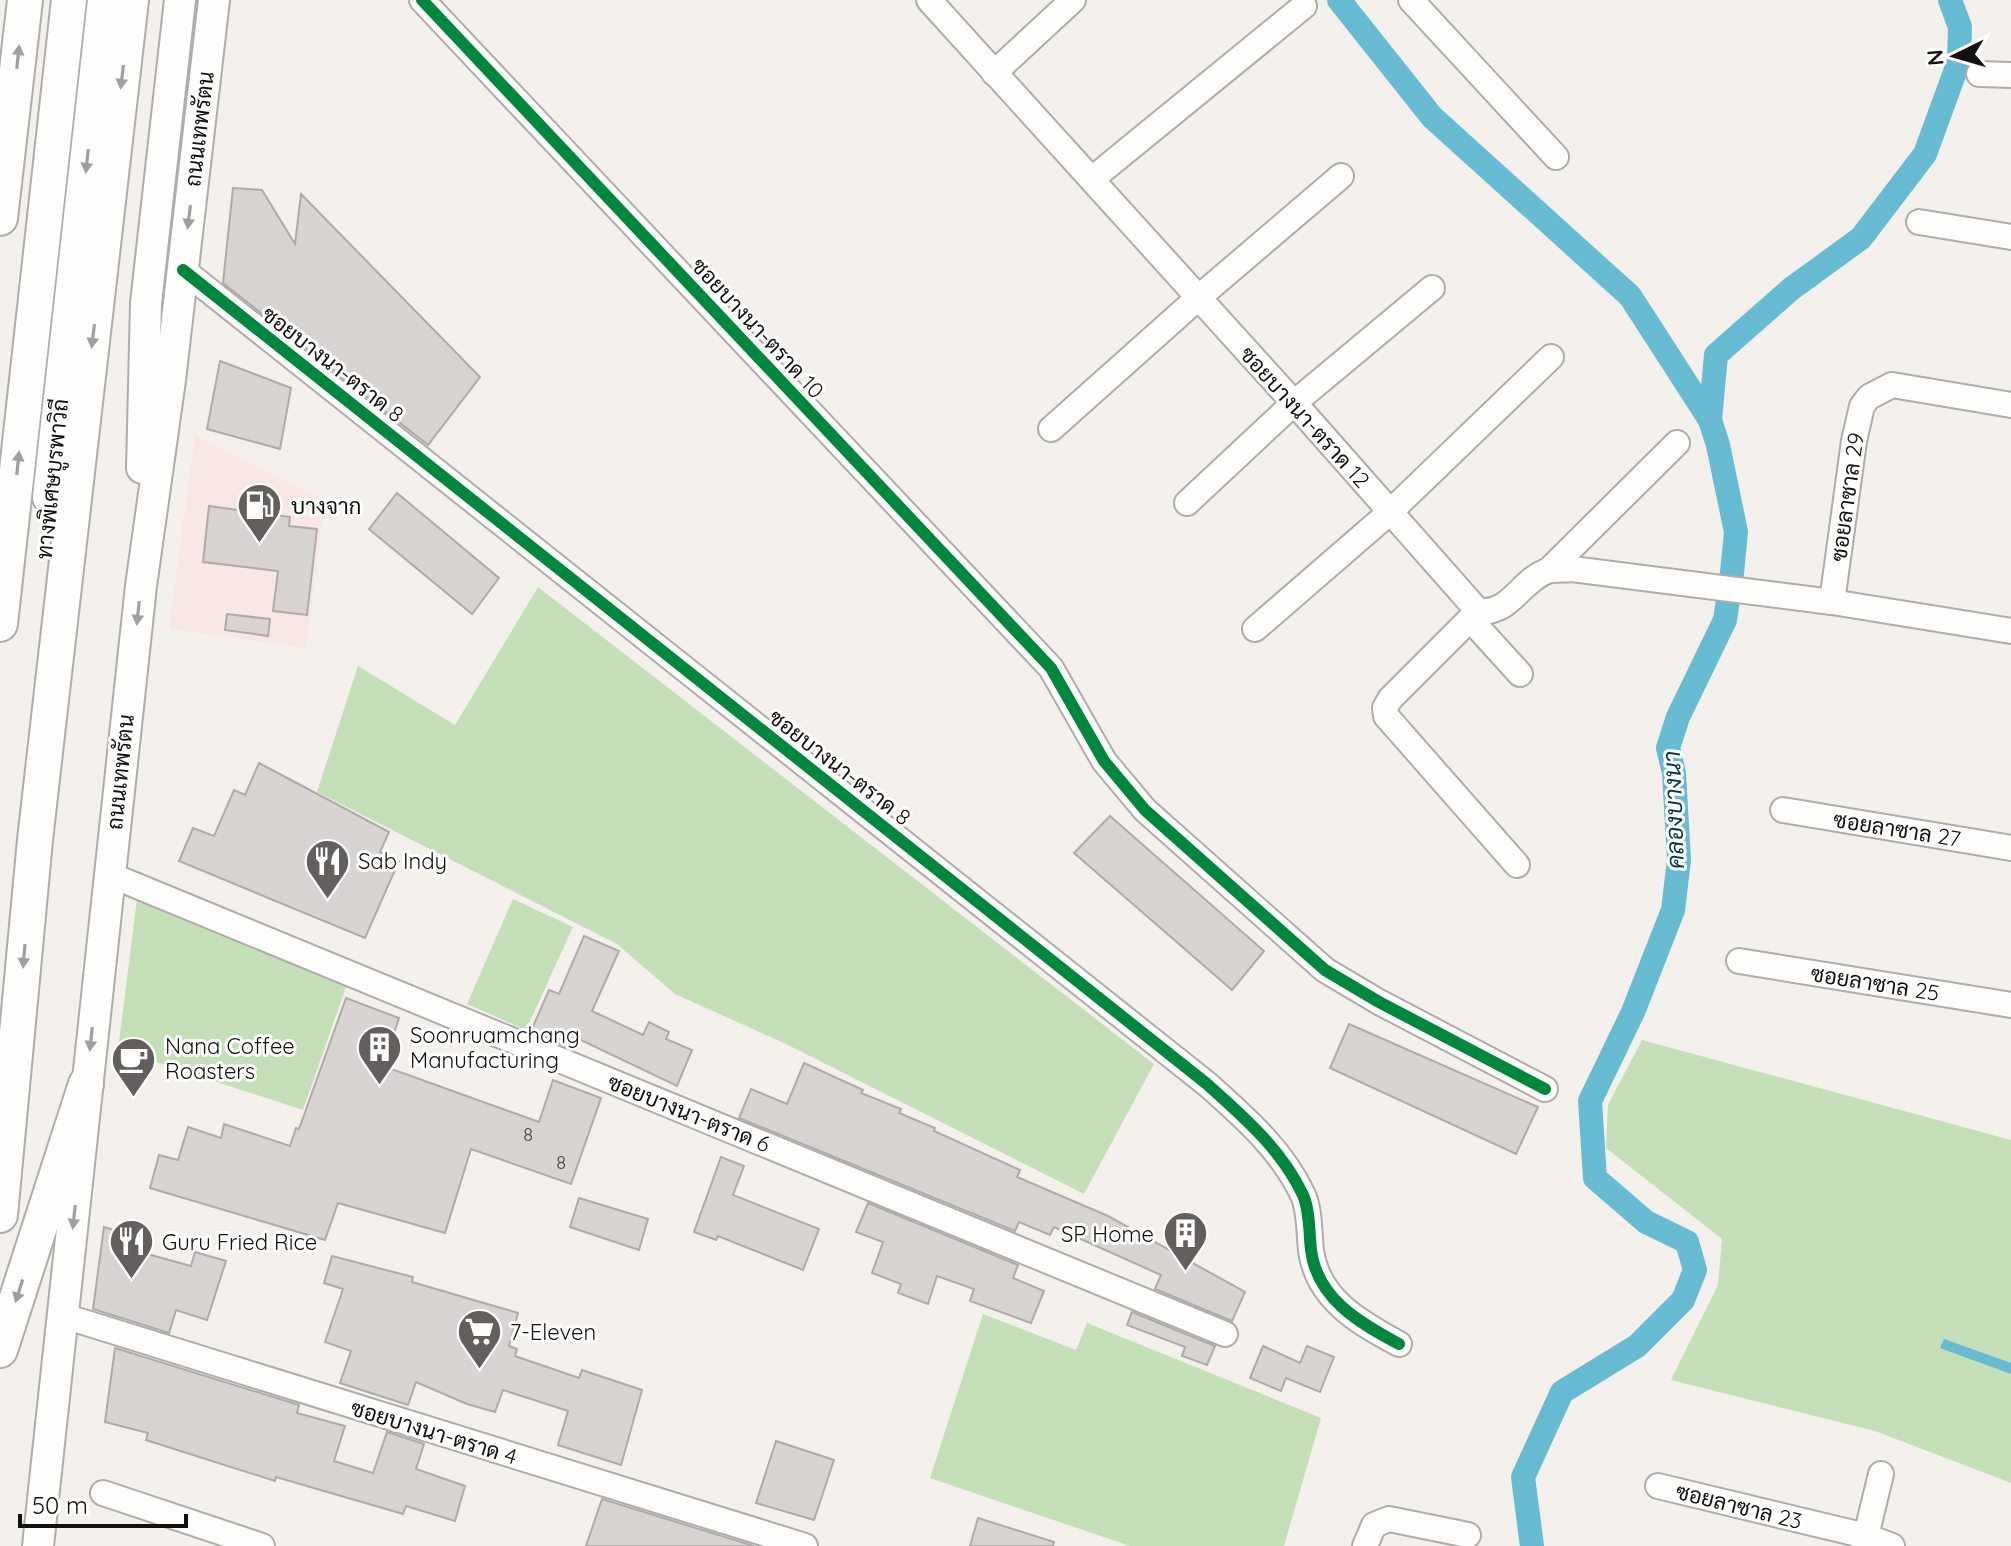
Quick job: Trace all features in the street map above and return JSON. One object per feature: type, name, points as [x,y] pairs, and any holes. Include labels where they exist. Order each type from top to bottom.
[{"type":"highway","points":[[0,218],[25,0]]},
{"type":"highway","name":"ทางพิเศษบูรพาวิถี","points":[[0,624],[69,0]]},
{"type":"highway","name":"ทางพิเศษบูรพาวิถี","points":[[0,958],[105,0]]},
{"type":"highway","points":[[0,1215],[35,840],[131,0]]},
{"type":"highway","points":[[0,1350],[86,1084]]},
{"type":"main road","points":[[142,576],[146,303],[180,0]]},
{"type":"main road","name":"ถนนเทพรัตน","points":[[38,1546],[108,874],[214,0]]},
{"type":"street","name":"ซอยบางนา-ตราด 10","points":[[422,0],[1040,657],[1061,686],[1104,761],[1145,810],[1325,970],[1379,1002],[1545,1089]]},
{"type":"street","name":"ซอยบางนา-ตราด 12","points":[[929,0],[1294,403],[1389,513],[1520,674]]},
{"type":"street","points":[[994,73],[1073,0]]},
{"type":"street","points":[[1411,0],[1556,157]]},
{"type":"street","points":[[1092,179],[1304,6]]},
{"type":"street","points":[[1979,74],[2011,75]]},
{"type":"street","points":[[1051,429],[1341,176]]},
{"type":"street","points":[[1919,222],[2011,237]]},
{"type":"street","name":"ซอยบางนา-ตราด 8","points":[[183,270],[1207,1084],[1254,1127],[1293,1175],[1305,1200],[1311,1254],[1318,1278],[1330,1296],[1353,1317],[1399,1344]]},
{"type":"street","points":[[1187,503],[1294,403],[1432,288]]},
{"type":"street","points":[[1255,629],[1389,513],[1551,357]]},
{"type":"street","name":"ซอยลาซาล 29","points":[[1832,602],[1854,441],[1862,406],[1869,397],[1892,385],[2011,405]]},
{"type":"street","points":[[1517,865],[1386,716],[1385,708],[1390,699],[1474,615],[1497,610],[1534,578],[1549,570],[1677,443]]},
{"type":"street","points":[[1549,570],[1572,569],[1832,602],[2011,631]]},
{"type":"street","name":"ซอยลาซาล 27","points":[[1783,810],[2011,848]]},
{"type":"street","name":"ซอยบางนา-ตราด 6","points":[[108,874],[1225,1334]]},
{"type":"street","name":"ซอยลาซาล 25","points":[[1739,961],[2011,1005]]},
{"type":"street","name":"ซอยบางนา-ตราด 4","points":[[64,1316],[805,1546]]},
{"type":"street","points":[[1865,1541],[1881,1474]]},
{"type":"street","name":"ซอยลาซาล 23","points":[[1658,1486],[1892,1546]]},
{"type":"street","points":[[103,1493],[262,1546]]},
{"type":"street","points":[[1365,1546],[1374,1525],[1389,1519],[1468,1535]]},
{"type":"shaded area","points":[[195,435],[325,500],[306,648],[169,629]]},
{"type":"green space","points":[[538,587],[1154,1064],[1084,1194],[786,1044],[675,994],[617,944],[317,792],[358,666],[455,725]]},
{"type":"green space","points":[[137,899],[347,984],[303,1110],[118,1050]]},
{"type":"green space","points":[[513,899],[573,927],[526,1030],[467,1004]]},
{"type":"green space","points":[[1642,1040],[2011,1140],[2011,1483],[1875,1431],[1671,1380],[1718,1285],[1722,1239],[1606,1148],[1608,1105]]},
{"type":"green space","points":[[983,1314],[1076,1350],[1087,1323],[1321,1418],[1284,1546],[1130,1546],[930,1478]]},
{"type":"water","points":[[1944,1339],[2011,1363],[2011,1374],[1940,1348]]},
{"type":"building","points":[[233,188],[262,190],[295,244],[301,194],[480,377],[428,445],[223,283]]},
{"type":"building","points":[[220,361],[291,388],[280,449],[207,429]]},
{"type":"building","points":[[397,493],[499,578],[472,614],[369,529]]},
{"type":"building","name":"บางจาก","points":[[209,506],[290,517],[289,526],[317,529],[307,615],[273,611],[278,571],[203,562]]},
{"type":"building","points":[[227,614],[270,619],[268,636],[225,630]]},
{"type":"building","name":"Sab Indy","points":[[259,763],[389,832],[380,852],[399,861],[365,938],[179,861],[193,828],[214,836],[234,790],[245,795]]},
{"type":"building","points":[[1110,816],[1264,951],[1232,990],[1074,853]]},
{"type":"building","points":[[584,936],[619,951],[592,1011],[643,1035],[649,1022],[669,1032],[666,1039],[692,1050],[677,1086],[579,1039],[574,1050],[531,1031],[549,990],[559,994]]},
{"type":"building","points":[[346,998],[399,1018],[383,1066],[539,1122],[553,1080],[601,1098],[571,1184],[471,1149],[445,1233],[338,1203],[325,1240],[150,1188],[159,1155],[178,1160],[188,1127],[221,1138],[224,1124],[290,1146],[296,1128],[299,1129]]},
{"type":"building","points":[[1349,1024],[1538,1107],[1516,1154],[1330,1068]]},
{"type":"building","points":[[804,1063],[863,1090],[861,1093],[901,1109],[899,1113],[935,1128],[934,1131],[1020,1170],[1017,1177],[1108,1216],[1245,1292],[1232,1321],[1155,1289],[1161,1275],[1054,1227],[1050,1235],[1019,1222],[1015,1231],[739,1118],[751,1089],[787,1104]]},
{"type":"building","points":[[721,1157],[744,1166],[733,1195],[819,1229],[803,1270],[718,1236],[716,1240],[694,1232]]},
{"type":"building","points":[[579,1198],[648,1219],[639,1250],[570,1227]]},
{"type":"building","points":[[868,1203],[1018,1265],[1013,1278],[1044,1291],[1031,1323],[970,1301],[974,1289],[937,1276],[928,1304],[898,1293],[901,1284],[872,1273],[883,1242],[856,1232]]},
{"type":"building","points":[[104,1227],[136,1237],[133,1250],[191,1266],[195,1252],[226,1261],[207,1320],[176,1310],[169,1333],[93,1309]]},
{"type":"building","points":[[332,1256],[413,1277],[412,1282],[518,1313],[509,1346],[517,1349],[515,1356],[579,1378],[582,1370],[642,1390],[621,1465],[558,1445],[568,1411],[503,1390],[495,1412],[467,1404],[416,1382],[408,1405],[340,1383],[351,1351],[325,1342],[343,1289],[324,1283]]},
{"type":"building","points":[[1132,1312],[1215,1346],[1207,1365],[1182,1356],[1185,1347],[1127,1325]]},
{"type":"building","points":[[1263,1346],[1300,1363],[1307,1346],[1334,1357],[1320,1392],[1286,1378],[1281,1391],[1250,1378]]},
{"type":"building","points":[[115,1348],[299,1405],[297,1413],[345,1426],[334,1461],[373,1473],[387,1432],[424,1444],[416,1469],[465,1486],[455,1521],[406,1506],[403,1514],[276,1477],[275,1481],[146,1440],[148,1433],[105,1422]]},
{"type":"building","points":[[776,1441],[834,1460],[814,1520],[756,1503]]},
{"type":"building","points":[[602,1499],[754,1546],[586,1546]]},
{"type":"building","points":[[978,1518],[1054,1542],[1053,1546],[970,1546]]},
{"type":"waterway","points":[[1339,0],[1432,117],[1630,296],[1710,420]]},
{"type":"waterway","name":"คลองบางนา","points":[[1532,1546],[1523,1477],[1562,1392],[1637,1346],[1683,1300],[1695,1270],[1687,1242],[1646,1222],[1595,1178],[1590,1101],[1633,1012],[1673,910],[1679,860],[1674,773],[1668,748],[1678,717],[1725,620],[1736,532],[1710,420],[1716,355],[1791,289],[1861,238],[1925,154],[1959,61],[1960,27],[1950,0]]},
{"type":"cycle path","points":[[422,0],[1051,668],[1104,761],[1145,810],[1325,970],[1379,1002],[1545,1089]]},
{"type":"cycle path","points":[[183,270],[1207,1084],[1261,1135],[1294,1179],[1307,1208],[1315,1267],[1331,1296],[1356,1318],[1399,1344]]},
{"type":"place","name":"บางจาก","points":[[260,545]]},
{"type":"place","name":"Sab Indy","points":[[327,900]]},
{"type":"place","name":"Soonruamchang Manufacturing","points":[[379,1087]]},
{"type":"place","name":"Nana Coffee Roasters","points":[[134,1098]]},
{"type":"place","name":"SP Home","points":[[1185,1273]]},
{"type":"place","name":"Guru Fried Rice","points":[[131,1281]]},
{"type":"place","name":"7-Eleven","points":[[479,1371]]}]
